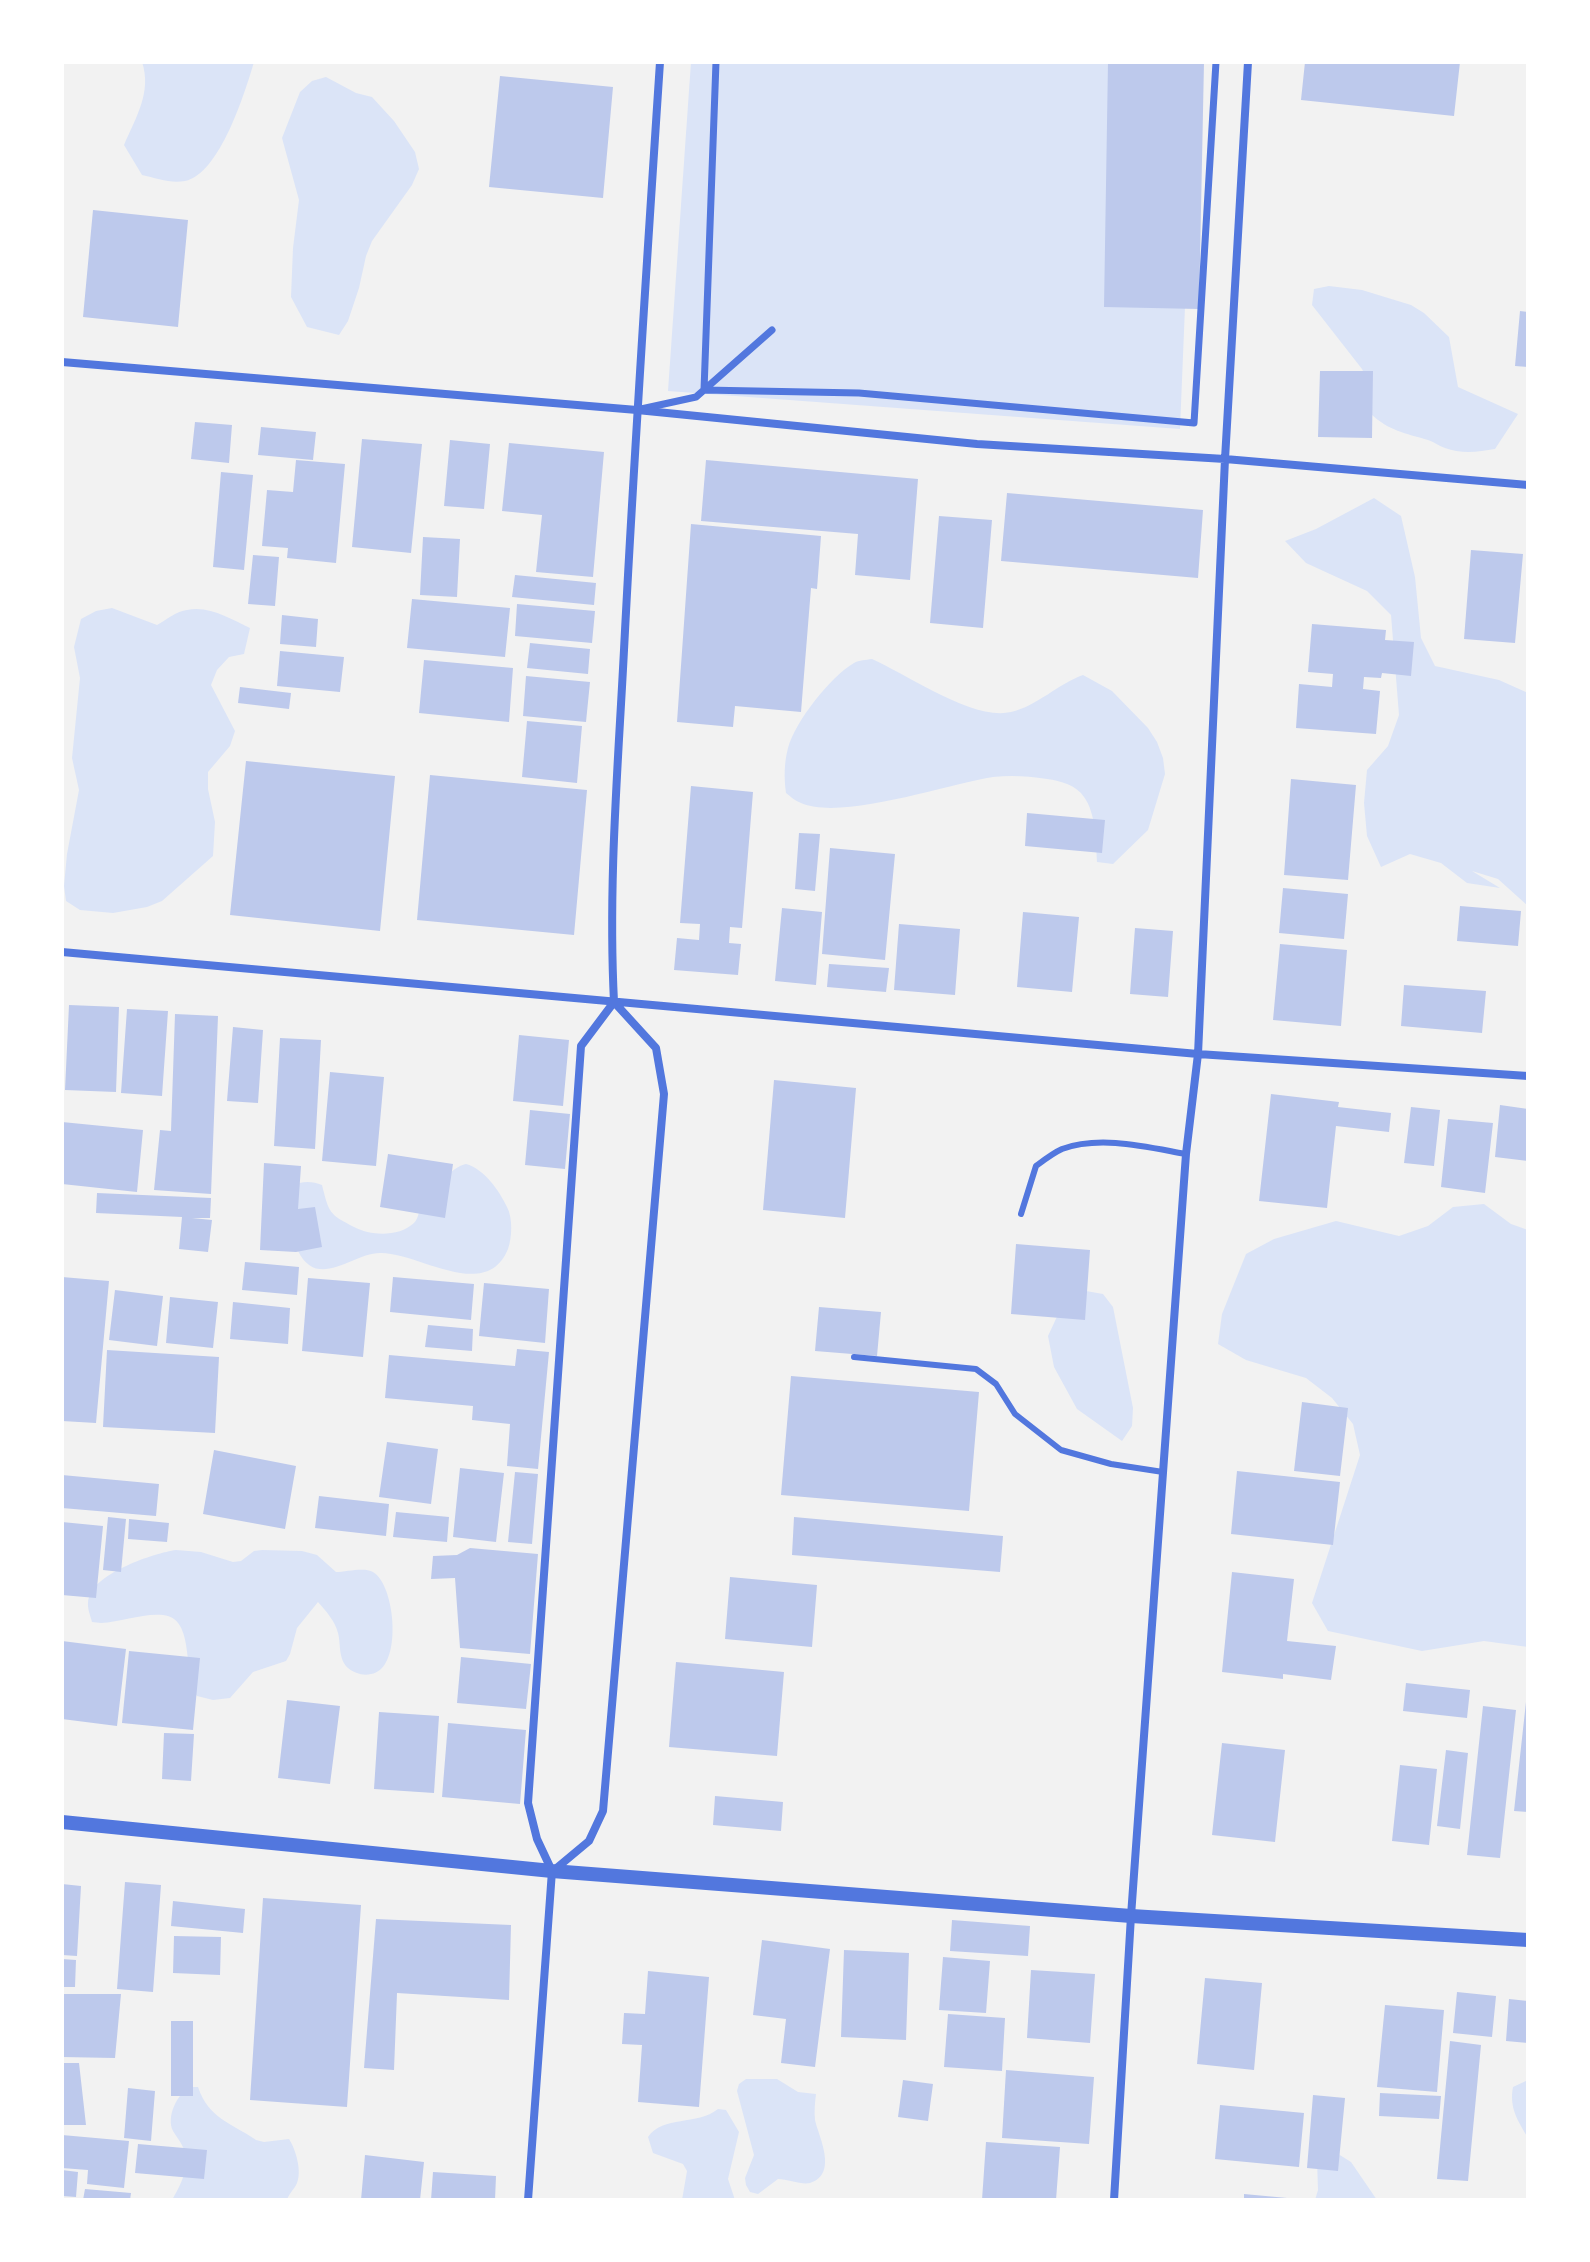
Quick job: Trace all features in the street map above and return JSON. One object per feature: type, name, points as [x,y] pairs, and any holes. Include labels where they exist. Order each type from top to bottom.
[{"type":"street","points":[[528,2200],[552,1871],[537,1839],[528,1803],[581,1046],[614,1002],[611,928],[637,410],[660,62]]},
{"type":"street","points":[[704,390],[716,62]]},
{"type":"street","points":[[704,390],[859,393],[1194,423],[1216,62]]},
{"type":"street","points":[[1114,2200],[1131,1916],[1186,1154],[1198,1054],[1225,459],[1248,62]]},
{"type":"street","points":[[637,410],[696,397],[772,330]]},
{"type":"street","points":[[62,362],[637,410],[977,444],[1225,459],[1528,485]]},
{"type":"street","points":[[62,952],[1198,1054],[1528,1076]]},
{"type":"street","points":[[552,1871],[589,1841],[603,1811],[664,1094],[656,1048],[614,1002]]},
{"type":"street","points":[[62,1822],[552,1871],[1131,1916],[1528,1940]]},
{"type":"lane","points":[[1021,1214],[1036,1166],[1060,1150],[1083,1144],[1130,1145],[1186,1154]]},
{"type":"lane","points":[[854,1357],[976,1369],[996,1384],[1015,1414],[1061,1450],[1111,1464],[1163,1472]]},
{"type":"shaded area","points":[[142,62],[254,62],[220,148],[198,175],[185,181],[142,175],[124,145],[144,94]]},
{"type":"shaded area","points":[[691,62],[1195,62],[1180,429],[668,391]]},
{"type":"shaded area","points":[[326,77],[356,93],[372,97],[394,121],[415,152],[419,169],[412,185],[372,241],[348,321],[339,335],[307,327],[291,297],[299,200],[282,138],[300,92],[312,81]]},
{"type":"shaded area","points":[[1329,286],[1362,290],[1411,305],[1449,337],[1458,387],[1518,414],[1495,449],[1470,452],[1451,450],[1391,428],[1371,414],[1369,383],[1362,369],[1312,305],[1314,289]]},
{"type":"shaded area","points":[[1374,498],[1401,516],[1415,577],[1421,638],[1435,666],[1499,680],[1528,693],[1528,906],[1498,879],[1472,871],[1500,888],[1467,883],[1441,863],[1410,854],[1381,867],[1367,836],[1364,803],[1367,770],[1388,746],[1399,715],[1391,615],[1367,591],[1306,563],[1285,541],[1316,529]]},
{"type":"shaded area","points":[[112,608],[157,625],[183,611],[203,609],[250,628],[244,654],[229,657],[217,670],[211,685],[235,731],[230,746],[208,772],[215,822],[213,856],[162,901],[113,913],[80,910],[66,901],[64,886],[79,790],[72,758],[80,678],[74,647],[81,619],[96,611]]},
{"type":"shaded area","points":[[872,659],[941,695],[978,710],[996,713],[1021,709],[1083,675],[1112,691],[1148,728],[1163,758],[1165,774],[1148,830],[1113,864],[1097,862],[1093,820],[1081,793],[1063,782],[1026,777],[993,777],[842,808],[819,807],[797,801],[786,793],[786,759],[792,737],[815,701],[835,679],[854,663]]},
{"type":"shaded area","points":[[466,1164],[479,1170],[490,1181],[509,1212],[511,1234],[508,1249],[498,1265],[484,1272],[468,1274],[380,1253],[325,1269],[306,1263],[298,1251],[292,1186],[307,1182],[322,1185],[331,1212],[339,1219],[368,1232],[393,1233],[414,1223],[434,1188]]},
{"type":"shaded area","points":[[1484,1204],[1511,1224],[1528,1230],[1528,1647],[1484,1641],[1422,1651],[1328,1631],[1312,1603],[1360,1455],[1353,1424],[1332,1398],[1306,1378],[1246,1360],[1218,1344],[1222,1314],[1246,1254],[1274,1239],[1336,1221],[1399,1236],[1428,1226],[1453,1207]]},
{"type":"shaded area","points":[[1086,1291],[1103,1294],[1113,1307],[1133,1408],[1132,1426],[1122,1441],[1077,1409],[1054,1367],[1048,1336],[1061,1308]]},
{"type":"shaded area","points":[[176,1550],[201,1552],[233,1562],[241,1561],[254,1551],[302,1551],[317,1555],[336,1572],[373,1572],[381,1580],[391,1609],[392,1643],[388,1658],[381,1669],[371,1674],[359,1674],[348,1668],[341,1656],[335,1624],[318,1602],[297,1628],[286,1661],[253,1672],[230,1698],[213,1700],[197,1696],[184,1636],[173,1618],[155,1615],[92,1622],[88,1607],[94,1588],[114,1572],[154,1555]]},
{"type":"shaded area","points":[[746,2079],[777,2079],[798,2092],[816,2094],[815,2120],[825,2163],[819,2178],[810,2183],[778,2179],[758,2194],[750,2192],[745,2178],[754,2155],[737,2091],[739,2084]]},
{"type":"shaded area","points":[[1528,2080],[1528,2138],[1515,2114],[1512,2095],[1513,2087]]},
{"type":"shaded area","points":[[190,2087],[198,2087],[208,2106],[221,2119],[256,2140],[289,2139],[299,2173],[287,2200],[172,2200],[184,2175],[186,2159],[171,2119],[174,2106]]},
{"type":"shaded area","points":[[718,2109],[726,2110],[739,2132],[728,2179],[735,2200],[682,2200],[687,2171],[683,2164],[653,2153],[648,2137],[662,2126],[710,2114]]},
{"type":"shaded area","points":[[1335,2152],[1351,2162],[1377,2200],[1315,2200],[1318,2190],[1317,2160]]},
{"type":"building","points":[[1108,62],[1204,62],[1199,309],[1104,307]]},
{"type":"building","points":[[1305,62],[1460,62],[1454,116],[1301,100]]},
{"type":"building","points":[[500,76],[613,87],[603,198],[489,187]]},
{"type":"building","points":[[93,210],[188,220],[178,327],[83,317]]},
{"type":"building","points":[[1520,311],[1528,312],[1528,367],[1515,366]]},
{"type":"building","points":[[1320,371],[1373,371],[1372,438],[1318,437]]},
{"type":"building","points":[[195,422],[232,425],[229,463],[191,459]]},
{"type":"building","points":[[261,427],[316,432],[313,460],[258,455]]},
{"type":"building","points":[[362,439],[422,444],[411,553],[352,547]]},
{"type":"building","points":[[450,440],[490,444],[484,509],[444,506]]},
{"type":"building","points":[[509,443],[604,452],[593,577],[536,572],[542,515],[502,511]]},
{"type":"building","points":[[296,460],[345,464],[336,563],[287,558],[288,548],[262,546],[267,490],[293,492]]},
{"type":"building","points":[[706,460],[918,479],[910,580],[855,575],[858,534],[701,521]]},
{"type":"building","points":[[221,472],[253,475],[244,570],[213,567]]},
{"type":"building","points":[[1007,493],[1203,510],[1198,578],[1001,561]]},
{"type":"building","points":[[939,516],[992,520],[983,628],[930,623]]},
{"type":"building","points":[[691,524],[821,536],[817,589],[811,588],[801,712],[735,706],[733,727],[677,722]]},
{"type":"building","points":[[423,537],[460,539],[457,597],[420,595]]},
{"type":"building","points":[[1471,550],[1523,554],[1515,643],[1464,639]]},
{"type":"building","points":[[253,555],[279,557],[275,606],[248,604]]},
{"type":"building","points":[[515,575],[596,583],[594,605],[512,597]]},
{"type":"building","points":[[412,599],[510,608],[505,657],[407,648]]},
{"type":"building","points":[[517,604],[595,611],[592,643],[515,636]]},
{"type":"building","points":[[282,615],[318,619],[316,647],[280,644]]},
{"type":"building","points":[[1312,624],[1386,630],[1385,640],[1414,642],[1411,676],[1382,673],[1381,678],[1364,677],[1363,689],[1380,691],[1376,734],[1296,728],[1299,684],[1332,687],[1333,674],[1308,672]]},
{"type":"building","points":[[530,643],[590,649],[588,674],[527,668]]},
{"type":"building","points":[[280,651],[344,657],[340,692],[277,686]]},
{"type":"building","points":[[424,660],[513,668],[509,722],[419,713]]},
{"type":"building","points":[[526,676],[590,682],[586,722],[523,716]]},
{"type":"building","points":[[240,687],[291,693],[289,709],[238,703]]},
{"type":"building","points":[[527,721],[582,726],[577,783],[522,777]]},
{"type":"building","points":[[246,761],[395,776],[380,931],[230,915]]},
{"type":"building","points":[[430,775],[587,790],[574,935],[417,920]]},
{"type":"building","points":[[1291,779],[1356,785],[1348,880],[1284,875]]},
{"type":"building","points":[[691,786],[753,792],[742,928],[730,927],[729,943],[741,944],[738,975],[674,970],[677,938],[699,940],[700,924],[680,923]]},
{"type":"building","points":[[1027,813],[1105,820],[1102,853],[1025,846]]},
{"type":"building","points":[[799,833],[820,834],[815,891],[795,889]]},
{"type":"building","points":[[830,848],[895,854],[885,960],[822,954]]},
{"type":"building","points":[[1283,888],[1348,894],[1344,939],[1279,933]]},
{"type":"building","points":[[1460,906],[1521,911],[1518,946],[1457,941]]},
{"type":"building","points":[[782,908],[822,912],[816,985],[775,981]]},
{"type":"building","points":[[1023,912],[1079,917],[1072,992],[1017,987]]},
{"type":"building","points":[[899,924],[960,929],[955,995],[894,990]]},
{"type":"building","points":[[1135,928],[1173,931],[1168,997],[1130,994]]},
{"type":"building","points":[[1280,944],[1347,950],[1341,1026],[1273,1020]]},
{"type":"building","points":[[829,964],[889,968],[886,992],[827,987]]},
{"type":"building","points":[[1404,985],[1486,991],[1482,1033],[1401,1026]]},
{"type":"building","points":[[69,1005],[119,1007],[116,1092],[65,1090]]},
{"type":"building","points":[[127,1009],[168,1011],[162,1096],[121,1093]]},
{"type":"building","points":[[175,1014],[218,1016],[211,1194],[154,1190],[160,1130],[171,1131]]},
{"type":"building","points":[[233,1027],[263,1030],[258,1103],[227,1101]]},
{"type":"building","points":[[519,1035],[569,1040],[563,1106],[513,1101]]},
{"type":"building","points":[[280,1038],[321,1040],[315,1149],[274,1146]]},
{"type":"building","points":[[330,1072],[384,1077],[376,1166],[322,1161]]},
{"type":"building","points":[[774,1080],[856,1088],[845,1218],[763,1210]]},
{"type":"building","points":[[1271,1094],[1339,1102],[1338,1107],[1391,1113],[1389,1132],[1336,1126],[1327,1208],[1259,1201]]},
{"type":"building","points":[[1500,1105],[1528,1109],[1528,1161],[1495,1157]]},
{"type":"building","points":[[1411,1107],[1440,1110],[1434,1166],[1404,1163]]},
{"type":"building","points":[[530,1110],[570,1114],[565,1169],[525,1165]]},
{"type":"building","points":[[1448,1119],[1493,1123],[1485,1193],[1441,1187]]},
{"type":"building","points":[[62,1122],[143,1130],[137,1192],[62,1184]]},
{"type":"building","points":[[388,1154],[453,1164],[445,1218],[380,1207]]},
{"type":"building","points":[[264,1163],[301,1166],[298,1209],[315,1207],[322,1247],[296,1252],[260,1250]]},
{"type":"building","points":[[97,1193],[211,1198],[210,1218],[192,1218],[212,1220],[208,1252],[179,1249],[182,1217],[96,1213]]},
{"type":"building","points":[[1016,1244],[1090,1250],[1085,1320],[1011,1314]]},
{"type":"building","points":[[245,1262],[299,1267],[297,1295],[242,1290]]},
{"type":"building","points":[[62,1277],[109,1281],[96,1423],[62,1421]]},
{"type":"building","points":[[393,1277],[474,1284],[471,1320],[390,1312]]},
{"type":"building","points":[[308,1278],[370,1283],[363,1357],[302,1351]]},
{"type":"building","points":[[484,1283],[549,1289],[545,1343],[479,1336]]},
{"type":"building","points":[[115,1290],[163,1296],[157,1346],[109,1340]]},
{"type":"building","points":[[170,1297],[218,1302],[213,1348],[166,1343]]},
{"type":"building","points":[[233,1302],[290,1308],[288,1344],[230,1339]]},
{"type":"building","points":[[819,1307],[881,1312],[877,1356],[815,1351]]},
{"type":"building","points":[[428,1325],[473,1329],[472,1351],[425,1347]]},
{"type":"building","points":[[517,1349],[549,1352],[538,1469],[507,1466],[510,1424],[472,1420],[473,1406],[385,1398],[389,1355],[515,1366]]},
{"type":"building","points":[[107,1350],[219,1357],[215,1433],[103,1427]]},
{"type":"building","points":[[791,1376],[979,1392],[969,1511],[781,1495]]},
{"type":"building","points":[[1302,1402],[1348,1408],[1340,1476],[1294,1471]]},
{"type":"building","points":[[387,1442],[438,1449],[431,1504],[379,1497]]},
{"type":"building","points":[[214,1450],[296,1466],[285,1529],[203,1514]]},
{"type":"building","points":[[460,1468],[504,1473],[496,1542],[453,1537]]},
{"type":"building","points":[[1237,1471],[1340,1482],[1333,1545],[1231,1534]]},
{"type":"building","points":[[515,1472],[538,1474],[532,1544],[508,1542]]},
{"type":"building","points":[[62,1475],[159,1484],[156,1516],[62,1508]]},
{"type":"building","points":[[319,1496],[389,1504],[386,1536],[315,1528]]},
{"type":"building","points":[[396,1512],[449,1517],[447,1542],[393,1537]]},
{"type":"building","points":[[108,1517],[126,1519],[121,1572],[103,1570]]},
{"type":"building","points":[[794,1517],[1003,1536],[1000,1572],[792,1555]]},
{"type":"building","points":[[129,1519],[169,1523],[167,1542],[128,1539]]},
{"type":"building","points":[[62,1522],[103,1526],[96,1598],[62,1595]]},
{"type":"building","points":[[470,1548],[538,1554],[530,1654],[460,1648],[455,1578],[431,1579],[433,1556],[457,1555]]},
{"type":"building","points":[[1232,1572],[1294,1579],[1287,1641],[1336,1646],[1331,1680],[1283,1674],[1283,1679],[1222,1672]]},
{"type":"building","points":[[730,1577],[817,1585],[812,1647],[725,1639]]},
{"type":"building","points":[[62,1641],[126,1649],[117,1726],[62,1719]]},
{"type":"building","points":[[129,1651],[200,1658],[193,1730],[122,1723]]},
{"type":"building","points":[[461,1657],[531,1664],[526,1709],[457,1703]]},
{"type":"building","points":[[676,1662],[784,1672],[777,1756],[669,1747]]},
{"type":"building","points":[[1406,1683],[1470,1690],[1467,1718],[1403,1711]]},
{"type":"building","points":[[287,1700],[340,1706],[330,1784],[278,1778]]},
{"type":"building","points":[[1528,1702],[1528,1812],[1514,1811]]},
{"type":"building","points":[[1483,1706],[1516,1710],[1500,1858],[1467,1855]]},
{"type":"building","points":[[379,1712],[439,1716],[434,1793],[374,1789]]},
{"type":"building","points":[[448,1723],[526,1730],[520,1804],[442,1797]]},
{"type":"building","points":[[164,1733],[194,1734],[191,1781],[162,1779]]},
{"type":"building","points":[[1222,1743],[1285,1750],[1275,1842],[1212,1835]]},
{"type":"building","points":[[1446,1750],[1468,1753],[1460,1829],[1437,1826]]},
{"type":"building","points":[[1400,1765],[1437,1769],[1429,1845],[1392,1841]]},
{"type":"building","points":[[715,1796],[783,1802],[781,1831],[713,1825]]},
{"type":"building","points":[[125,1882],[161,1885],[153,1992],[117,1989]]},
{"type":"building","points":[[62,1884],[81,1886],[77,1956],[62,1955]]},
{"type":"building","points":[[263,1898],[361,1905],[347,2107],[250,2100]]},
{"type":"building","points":[[173,1901],[245,1909],[243,1933],[171,1926]]},
{"type":"building","points":[[376,1919],[511,1925],[509,2000],[397,1993],[394,2070],[364,2068]]},
{"type":"building","points":[[952,1920],[1030,1926],[1028,1956],[950,1951]]},
{"type":"building","points":[[174,1936],[221,1937],[220,1975],[173,1973]]},
{"type":"building","points":[[762,1940],[830,1949],[815,2067],[781,2063],[786,2019],[753,2015]]},
{"type":"building","points":[[844,1950],[909,1953],[906,2040],[841,2037]]},
{"type":"building","points":[[943,1957],[990,1961],[986,2013],[939,2010]]},
{"type":"building","points":[[62,1959],[76,1960],[75,1987],[62,1987]]},
{"type":"building","points":[[1031,1970],[1095,1974],[1090,2043],[1027,2038]]},
{"type":"building","points":[[648,1971],[709,1977],[699,2107],[638,2102],[642,2045],[622,2044],[624,2013],[645,2014]]},
{"type":"building","points":[[1205,1978],[1262,1983],[1254,2070],[1197,2064]]},
{"type":"building","points":[[1457,1992],[1496,1996],[1492,2037],[1453,2033]]},
{"type":"building","points":[[62,1994],[121,1994],[115,2058],[62,2057]]},
{"type":"building","points":[[1509,1999],[1528,2001],[1528,2043],[1506,2041]]},
{"type":"building","points":[[1385,2005],[1444,2010],[1437,2092],[1377,2087]]},
{"type":"building","points":[[948,2014],[1005,2018],[1002,2071],[944,2067]]},
{"type":"building","points":[[171,2021],[193,2021],[193,2096],[171,2096]]},
{"type":"building","points":[[1450,2041],[1481,2045],[1468,2181],[1437,2179]]},
{"type":"building","points":[[62,2063],[79,2063],[86,2125],[62,2125]]},
{"type":"building","points":[[1006,2070],[1094,2077],[1089,2144],[1002,2138]]},
{"type":"building","points":[[903,2080],[933,2084],[928,2121],[898,2117]]},
{"type":"building","points":[[128,2088],[155,2091],[151,2141],[124,2138]]},
{"type":"building","points":[[1380,2093],[1441,2096],[1439,2119],[1379,2116]]},
{"type":"building","points":[[1313,2095],[1345,2098],[1338,2171],[1307,2168]]},
{"type":"building","points":[[1220,2105],[1304,2113],[1299,2167],[1215,2159]]},
{"type":"building","points":[[62,2135],[129,2141],[124,2188],[87,2184],[88,2170],[62,2168]]},
{"type":"building","points":[[986,2142],[1060,2147],[1056,2200],[982,2200]]},
{"type":"building","points":[[138,2144],[207,2150],[204,2179],[135,2173]]},
{"type":"building","points":[[365,2155],[424,2162],[420,2200],[361,2200]]},
{"type":"building","points":[[62,2170],[78,2172],[76,2197],[62,2196]]},
{"type":"building","points":[[433,2172],[496,2176],[495,2200],[431,2200]]},
{"type":"building","points":[[85,2189],[131,2193],[130,2200],[83,2200]]},
{"type":"building","points":[[1244,2194],[1287,2198],[1287,2200],[1244,2200]]}]
